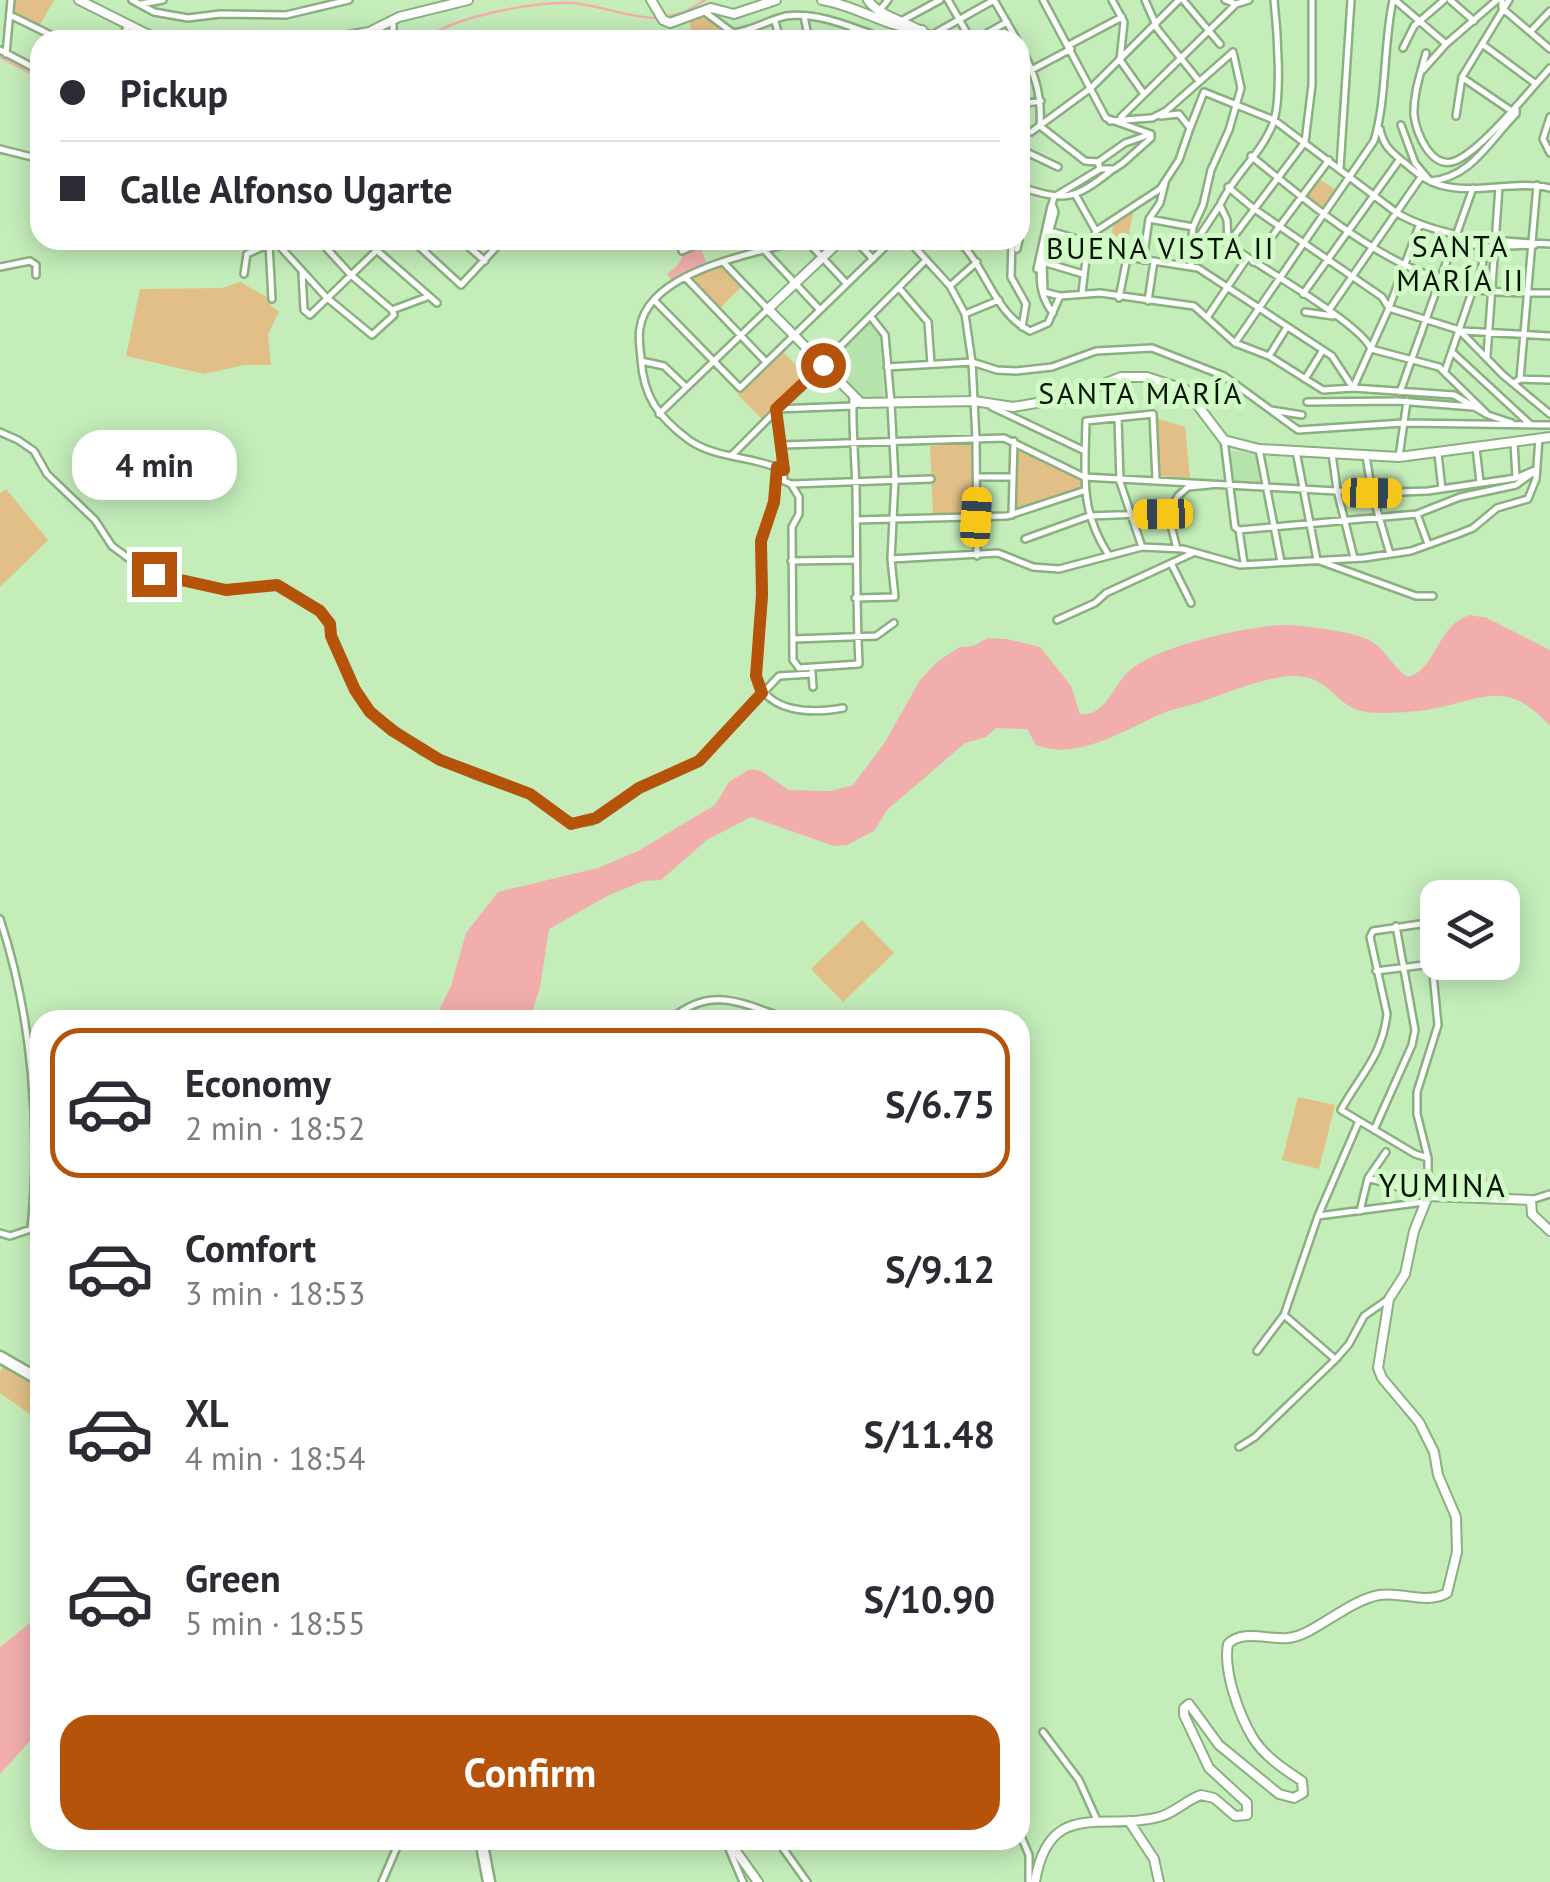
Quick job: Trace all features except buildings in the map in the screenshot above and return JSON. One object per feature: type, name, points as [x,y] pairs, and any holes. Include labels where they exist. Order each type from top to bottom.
[{"type":"main road","points":[[79,0],[137,30]]},
{"type":"main road","points":[[371,30],[468,0]]},
{"type":"main road","points":[[651,0],[662,18],[679,22],[710,7],[734,14],[776,0]]},
{"type":"main road","points":[[822,0],[837,1],[913,30]]},
{"type":"main road","points":[[868,0],[879,11],[920,30]]},
{"type":"main road","points":[[830,250],[768,309],[853,395],[857,404],[974,401],[990,406],[1048,402],[1121,377],[1150,377],[1186,390],[1224,440],[1259,449],[1400,457],[1550,437]]},
{"type":"main road","points":[[1032,1882],[1038,1864],[1057,1835],[1070,1825],[1163,1816],[1201,1795],[1214,1798],[1235,1816],[1247,1815],[1247,1803],[1209,1768],[1184,1715],[1189,1704],[1219,1744],[1279,1794],[1294,1798],[1304,1793],[1302,1781],[1262,1750],[1250,1732],[1228,1666],[1227,1648],[1234,1639],[1292,1638],[1358,1600],[1387,1594],[1438,1598],[1450,1589],[1458,1532],[1456,1517],[1438,1475],[1434,1452],[1419,1422],[1378,1368],[1389,1299],[1406,1274],[1414,1231],[1427,1199],[1531,1200],[1535,1219],[1550,1232]]},
{"type":"main road","points":[[0,1358],[30,1374]]},
{"type":"main road","points":[[1129,1821],[1154,1859],[1159,1882]]},
{"type":"main road","points":[[483,1850],[489,1882]]},
{"type":"main road","points":[[734,1850],[758,1882]]},
{"type":"street","points":[[11,0],[3,52],[30,66]]},
{"type":"street","points":[[132,0],[154,12],[188,18],[220,14],[286,15],[349,0]]},
{"type":"street","points":[[141,4],[162,0]]},
{"type":"street","points":[[879,11],[888,0]]},
{"type":"street","points":[[903,20],[940,0]]},
{"type":"street","points":[[948,0],[966,30]]},
{"type":"street","points":[[938,30],[994,0],[1011,30]]},
{"type":"street","points":[[1042,0],[1104,115],[1110,121],[1151,134]]},
{"type":"street","points":[[1112,0],[1122,17],[1120,60],[1144,94]]},
{"type":"street","points":[[1144,0],[1155,26],[1198,81]]},
{"type":"street","points":[[1030,132],[1091,88],[1181,0],[1220,44]]},
{"type":"street","points":[[1225,0],[1236,4]]},
{"type":"street","points":[[1119,119],[1236,4],[1248,0]]},
{"type":"street","points":[[1191,250],[1274,120],[1278,43],[1274,0]]},
{"type":"street","points":[[1228,244],[1305,142],[1312,85],[1312,4],[1304,0]]},
{"type":"street","points":[[1340,168],[1352,0]]},
{"type":"street","points":[[1394,0],[1446,44]]},
{"type":"street","points":[[1235,342],[1374,142],[1379,125],[1383,54],[1394,0]]},
{"type":"street","points":[[1403,48],[1418,22],[1447,0],[1474,20]]},
{"type":"street","points":[[1421,73],[1446,44],[1502,2]]},
{"type":"street","points":[[1502,2],[1550,49]]},
{"type":"street","points":[[1456,116],[1462,78],[1502,2]]},
{"type":"street","points":[[710,7],[729,30]]},
{"type":"street","points":[[1530,32],[1550,10]]},
{"type":"street","points":[[10,15],[40,30]]},
{"type":"street","points":[[742,30],[787,16],[804,16],[856,30]]},
{"type":"street","points":[[804,16],[808,30]]},
{"type":"street","points":[[1032,69],[1122,17]]},
{"type":"street","points":[[394,20],[394,30]]},
{"type":"street","points":[[774,20],[777,30]]},
{"type":"street","points":[[992,30],[1007,22]]},
{"type":"street","points":[[125,30],[128,25]]},
{"type":"street","points":[[1482,44],[1536,84]]},
{"type":"street","points":[[1152,118],[1166,112],[1233,52],[1241,88],[1193,227],[1191,266]]},
{"type":"street","points":[[1426,53],[1415,119],[1431,155],[1441,163],[1456,161],[1473,149],[1550,68]]},
{"type":"street","points":[[1030,65],[1041,101],[1040,126]]},
{"type":"street","points":[[1430,181],[1466,170],[1516,114],[1462,78]]},
{"type":"street","points":[[1082,293],[1083,274],[1096,231],[1160,189],[1178,160],[1204,92],[1274,120],[1419,226],[1486,247],[1495,243]]},
{"type":"street","points":[[1030,103],[1041,101]]},
{"type":"street","points":[[1110,121],[1180,114],[1190,128]]},
{"type":"street","points":[[1550,118],[1543,140],[1550,153]]},
{"type":"street","points":[[1379,125],[1387,148],[1421,178],[1437,185],[1550,188]]},
{"type":"street","points":[[1401,125],[1415,163],[1430,181]]},
{"type":"street","points":[[1040,126],[1085,161],[1114,169]]},
{"type":"street","points":[[1052,314],[1043,301],[1038,276],[1053,200],[1086,179],[1125,143],[1151,134]]},
{"type":"street","points":[[1055,212],[1074,194],[1114,169],[1148,141],[1151,134]]},
{"type":"street","points":[[0,149],[30,156]]},
{"type":"street","points":[[1030,154],[1058,168]]},
{"type":"street","points":[[1251,156],[1301,197],[1404,268],[1473,289],[1550,293]]},
{"type":"street","points":[[1303,294],[1400,158]]},
{"type":"street","points":[[1208,316],[1328,160]]},
{"type":"street","points":[[1085,161],[1086,179]]},
{"type":"street","points":[[1328,311],[1421,178]]},
{"type":"street","points":[[1143,260],[1149,219],[1160,203],[1165,182]]},
{"type":"street","points":[[1520,379],[1537,185]]},
{"type":"street","points":[[1487,359],[1499,186]]},
{"type":"street","points":[[1228,187],[1252,208],[1382,298],[1389,308],[1458,330],[1550,336]]},
{"type":"street","points":[[1400,392],[1473,188]]},
{"type":"street","points":[[1030,191],[1053,200],[1074,194]]},
{"type":"street","points":[[1074,194],[1096,231]]},
{"type":"street","points":[[1038,276],[1055,212],[1053,200]]},
{"type":"street","points":[[1220,205],[1228,244],[1336,316],[1368,342],[1371,349]]},
{"type":"street","points":[[1149,219],[1193,227]]},
{"type":"street","points":[[1354,388],[1419,226]]},
{"type":"street","points":[[1050,231],[1127,258],[1191,266],[1323,350],[1338,362],[1354,388]]},
{"type":"street","points":[[1455,237],[1546,244]]},
{"type":"street","points":[[1486,247],[1481,270],[1492,282]]},
{"type":"street","points":[[244,274],[246,254],[254,250]]},
{"type":"street","points":[[272,299],[273,250]]},
{"type":"street","points":[[281,250],[326,297],[372,335],[394,315],[392,310],[328,250]]},
{"type":"street","points":[[420,250],[461,284],[495,250]]},
{"type":"street","points":[[473,250],[486,261]]},
{"type":"street","points":[[780,469],[695,444],[659,414],[642,381],[641,322],[654,300],[685,277],[722,261],[764,250],[820,310]]},
{"type":"street","points":[[814,250],[847,284]]},
{"type":"street","points":[[864,250],[873,259]]},
{"type":"street","points":[[654,300],[740,388],[882,250]]},
{"type":"street","points":[[917,250],[950,286],[965,314],[972,362],[978,477],[977,556]]},
{"type":"street","points":[[967,250],[1008,318],[1030,331],[1048,323],[1060,296]]},
{"type":"street","points":[[1014,250],[1011,277],[1026,304],[1022,327]]},
{"type":"street","points":[[302,272],[305,313],[312,313],[375,252],[437,303]]},
{"type":"street","points":[[1119,298],[1127,258]]},
{"type":"street","points":[[732,455],[926,260]]},
{"type":"street","points":[[0,267],[30,261],[36,265],[36,276]]},
{"type":"street","points":[[659,414],[768,309],[722,261]]},
{"type":"street","points":[[1148,301],[1154,261]]},
{"type":"street","points":[[950,286],[977,262]]},
{"type":"street","points":[[1043,262],[1083,274]]},
{"type":"street","points":[[1043,262],[1044,292],[1186,304],[1208,316],[1221,333],[1235,342],[1269,356],[1323,390],[1354,388],[1454,395],[1488,415],[1518,425]]},
{"type":"street","points":[[685,277],[766,362]]},
{"type":"street","points":[[899,288],[928,322],[931,364]]},
{"type":"street","points":[[1444,371],[1473,289]]},
{"type":"street","points":[[392,310],[427,296]]},
{"type":"street","points":[[965,314],[999,300]]},
{"type":"street","points":[[1304,312],[1336,316]]},
{"type":"street","points":[[856,598],[895,596],[891,559],[895,480],[891,404],[885,334],[872,316]]},
{"type":"street","points":[[1269,356],[1287,327]]},
{"type":"street","points":[[1458,330],[1550,414]]},
{"type":"street","points":[[887,367],[972,362],[1016,371],[1052,367],[1096,351],[1152,348],[1224,376],[1298,430],[1403,424],[1550,425]]},
{"type":"street","points":[[1371,349],[1444,371],[1488,415]]},
{"type":"street","points":[[1304,379],[1323,350]]},
{"type":"street","points":[[1452,352],[1531,425]]},
{"type":"street","points":[[641,361],[664,366],[686,388]]},
{"type":"street","points":[[1514,384],[1520,379],[1550,380]]},
{"type":"street","points":[[1307,402],[1407,402],[1473,407]]},
{"type":"street","points":[[1400,457],[1407,402]]},
{"type":"street","points":[[0,432],[34,452],[48,474],[95,520],[112,546],[139,566],[161,576],[226,590],[277,585],[320,611],[330,624],[331,636],[355,690],[382,721],[422,751],[530,794],[572,824],[596,818],[639,788],[699,761],[779,676],[859,664],[855,560],[857,404],[776,409]]},
{"type":"street","points":[[990,406],[1085,451]]},
{"type":"street","points":[[776,409],[782,446],[774,502],[761,541],[756,676],[762,693],[771,702],[795,708],[844,708]]},
{"type":"street","points":[[1268,409],[1302,416]]},
{"type":"street","points":[[1108,554],[1089,516],[1083,491],[1086,422],[1153,414],[1156,480]]},
{"type":"street","points":[[1118,418],[1119,478],[1142,548]]},
{"type":"street","points":[[891,559],[1006,554],[1033,567],[1058,569],[1142,548],[1178,549],[1244,564],[1390,554],[1473,528],[1496,508],[1528,498],[1537,469],[1540,438]]},
{"type":"street","points":[[1224,440],[1235,528],[1239,530],[1244,564]]},
{"type":"street","points":[[782,446],[1014,441],[1084,477],[1372,493],[1411,494],[1516,478],[1537,469]]},
{"type":"street","points":[[1012,515],[1014,441]]},
{"type":"street","points":[[1514,442],[1516,478]]},
{"type":"street","points":[[1476,448],[1480,482]]},
{"type":"street","points":[[1259,449],[1282,562]]},
{"type":"street","points":[[1296,451],[1317,560]]},
{"type":"street","points":[[1332,454],[1336,490],[1354,558]]},
{"type":"street","points":[[1438,454],[1442,489]]},
{"type":"street","points":[[1366,456],[1390,554]]},
{"type":"street","points":[[780,469],[785,483],[790,484],[931,479]]},
{"type":"street","points":[[1239,530],[1417,514],[1460,497],[1516,485],[1537,469]]},
{"type":"street","points":[[978,477],[1014,476]]},
{"type":"street","points":[[1178,549],[1168,514],[1178,496],[1188,488],[1205,488],[1214,483]]},
{"type":"street","points":[[790,484],[799,498],[792,527],[791,561],[795,667],[812,671]]},
{"type":"street","points":[[856,520],[1012,515],[1083,491]]},
{"type":"street","points":[[1024,539],[1089,516],[1168,514]]},
{"type":"street","points":[[1417,514],[1428,544]]},
{"type":"street","points":[[1057,620],[1196,552]]},
{"type":"street","points":[[791,561],[855,560]]},
{"type":"street","points":[[1317,560],[1416,596],[1434,596]]},
{"type":"street","points":[[1170,563],[1191,603]]},
{"type":"street","points":[[794,638],[876,636],[894,622]]},
{"type":"street","points":[[812,671],[812,687]]},
{"type":"street","points":[[0,919],[26,1021],[30,1067]]},
{"type":"street","points":[[1420,923],[1373,931],[1370,937],[1387,1014],[1386,1026],[1371,1068],[1341,1110],[1414,1154],[1428,1158]]},
{"type":"street","points":[[1374,1130],[1415,1030],[1396,926]]},
{"type":"street","points":[[1376,972],[1420,966]]},
{"type":"street","points":[[1427,1199],[1428,1158],[1417,1103],[1438,1025],[1434,980]]},
{"type":"street","points":[[685,1010],[702,999],[716,997],[758,1010]]},
{"type":"street","points":[[1258,1351],[1284,1315],[1318,1216],[1359,1121]]},
{"type":"street","points":[[1360,1211],[1368,1178],[1386,1152]]},
{"type":"street","points":[[1368,1178],[1427,1199]]},
{"type":"street","points":[[1531,1200],[1550,1194]]},
{"type":"street","points":[[1318,1216],[1427,1199]]},
{"type":"street","points":[[1535,1219],[1548,1216]]},
{"type":"street","points":[[0,1233],[10,1236],[30,1229]]},
{"type":"street","points":[[1239,1448],[1335,1360],[1364,1316],[1389,1299]]},
{"type":"street","points":[[1284,1315],[1335,1360]]},
{"type":"street","points":[[1043,1732],[1079,1780],[1097,1820]]},
{"type":"street","points":[[382,1882],[396,1850]]},
{"type":"street","points":[[730,1850],[743,1882]]},
{"type":"street","points":[[784,1850],[808,1882]]},
{"type":"street","points":[[1027,1850],[1032,1882]]},
{"type":"shaded area","points":[[15,0],[54,0],[40,25],[14,12]]},
{"type":"shaded area","points":[[705,16],[723,30],[690,30],[690,21]]},
{"type":"shaded area","points":[[1318,178],[1337,191],[1325,208],[1305,196]]},
{"type":"shaded area","name":"BUENA VISTA II","points":[[1134,208],[1125,254],[1107,252],[1115,219]]},
{"type":"shaded area","points":[[702,250],[706,262],[672,281],[667,274],[684,253]]},
{"type":"shaded area","points":[[719,264],[741,287],[719,309],[689,277]]},
{"type":"shaded area","points":[[240,282],[267,297],[279,311],[268,335],[271,365],[244,365],[204,374],[126,356],[140,289],[223,288]]},
{"type":"shaded area","points":[[869,323],[880,334],[884,401],[864,401],[827,365]]},
{"type":"shaded area","points":[[781,350],[807,376],[762,419],[737,394]]},
{"type":"shaded area","points":[[1156,418],[1185,427],[1190,478],[1159,476]]},
{"type":"shaded area","points":[[971,443],[974,515],[933,516],[930,446]]},
{"type":"shaded area","points":[[1016,444],[1082,478],[1080,489],[1014,511]]},
{"type":"shaded area","points":[[1228,451],[1257,453],[1260,482],[1231,481]]},
{"type":"shaded area","points":[[6,489],[48,540],[0,587],[0,493]]},
{"type":"shaded area","points":[[1470,615],[1487,618],[1550,650],[1550,726],[1535,711],[1507,697],[1481,697],[1419,711],[1361,711],[1322,684],[1296,676],[1248,685],[1166,712],[1102,741],[1069,749],[1036,745],[1027,729],[996,728],[986,737],[965,743],[887,810],[874,831],[847,845],[834,846],[751,817],[707,840],[661,880],[644,881],[609,895],[549,929],[540,988],[532,1010],[439,1010],[451,986],[466,933],[498,892],[598,868],[638,851],[715,805],[729,782],[750,769],[761,771],[789,790],[831,791],[853,785],[885,742],[920,680],[938,661],[960,647],[973,646],[988,638],[1040,647],[1071,686],[1080,714],[1089,714],[1103,705],[1123,677],[1142,662],[1226,633],[1285,625],[1362,637],[1380,648],[1408,677],[1426,665],[1459,620]]},
{"type":"shaded area","points":[[862,920],[894,953],[843,1002],[811,969]]},
{"type":"shaded area","points":[[1298,1097],[1335,1105],[1319,1169],[1282,1160]]},
{"type":"shaded area","points":[[1459,1175],[1463,1179],[1473,1175],[1501,1180],[1491,1195],[1455,1193]]},
{"type":"shaded area","points":[[5,1365],[30,1379],[30,1414],[0,1393],[0,1372]]},
{"type":"shaded area","points":[[30,1623],[30,1741],[0,1774],[0,1647]]},
{"type":"waterway","points":[[665,17],[685,12],[705,0]]},
{"type":"waterway","points":[[441,30],[474,17],[540,4],[574,3],[658,18]]},
{"type":"waterway","points":[[0,57],[30,73]]},
{"type":"district","name":"BUENA VISTA II","points":[[1161,247]]},
{"type":"district","name":"SANTA MARÍA II","points":[[1461,262]]},
{"type":"district","name":"SANTA MARÍA","points":[[1141,392]]},
{"type":"district","name":"YUMINA","points":[[1443,1185]]},
{"type":"route","points":[[154,574],[226,590],[277,585],[320,611],[330,624],[348,679],[370,712],[393,731],[440,760],[530,794],[566,822],[589,822],[639,788],[699,761],[762,693],[756,676],[761,541],[774,502],[777,467],[784,470],[776,409],[823,365]]}]
